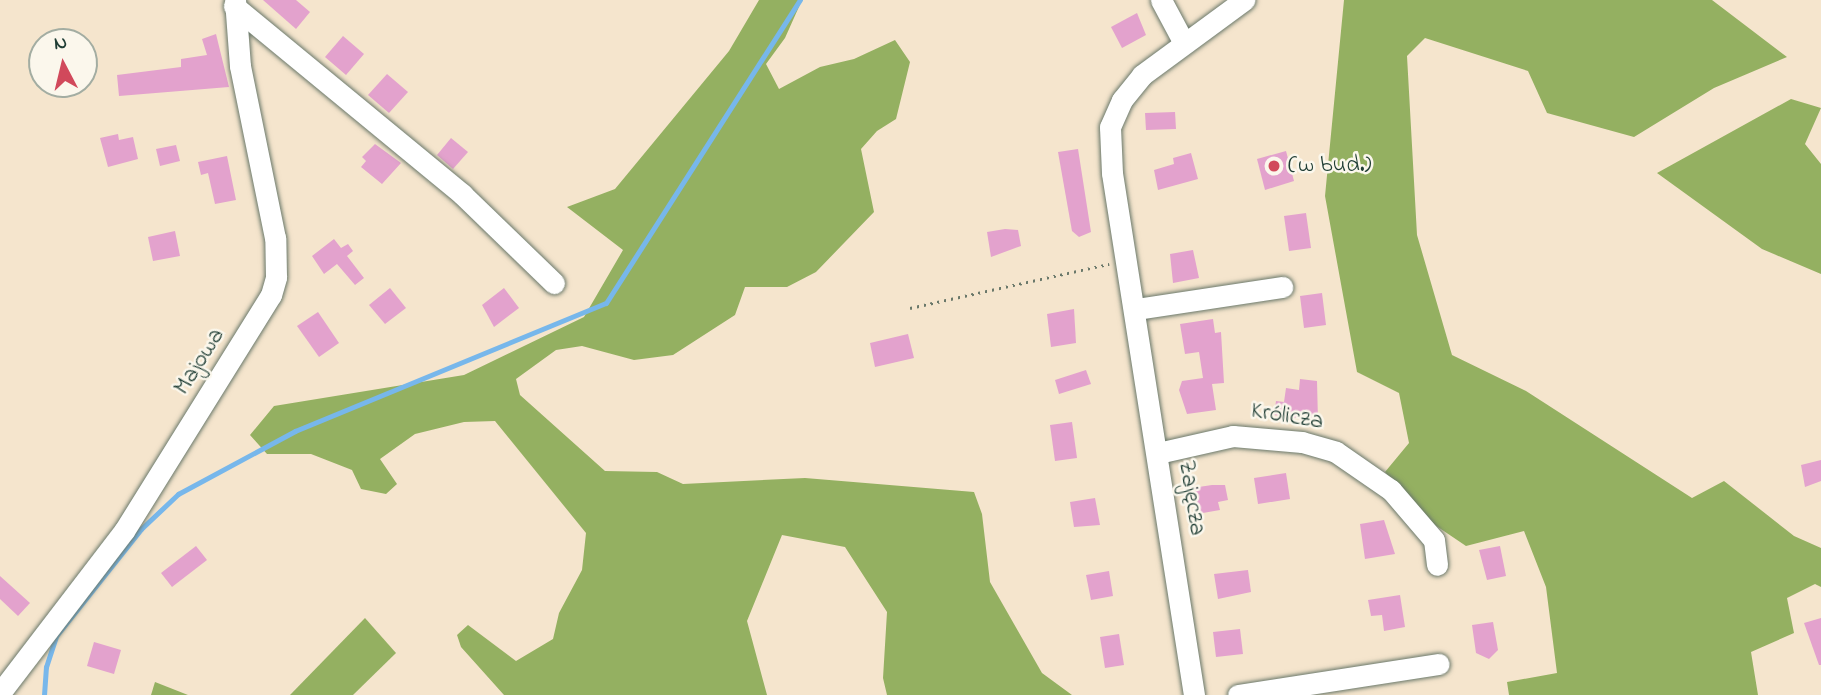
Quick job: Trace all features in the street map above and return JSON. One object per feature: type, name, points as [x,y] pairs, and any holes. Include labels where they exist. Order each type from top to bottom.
[{"type":"street","points":[[1161,0],[1184,43]]},
{"type":"street","name":"Zajęcza","points":[[1195,695],[1110,155],[1110,127],[1129,89],[1184,43],[1244,0]]},
{"type":"street","name":"Majowa","points":[[234,3],[462,194],[554,283]]},
{"type":"street","name":"Majowa","points":[[0,693],[124,531],[271,295],[276,277],[275,238],[240,65],[234,3]]},
{"type":"street","points":[[1136,309],[1282,287]]},
{"type":"street","name":"Królicza","points":[[1158,453],[1233,436],[1303,442],[1336,452],[1391,491],[1434,540],[1437,565]]},
{"type":"street","points":[[1238,695],[1439,664]]},
{"type":"path","points":[[910,308],[1127,260]]},
{"type":"green space","points":[[759,0],[802,0],[785,38],[766,64],[779,89],[820,67],[854,59],[895,40],[910,62],[896,119],[877,131],[861,149],[874,212],[816,272],[787,287],[745,287],[735,315],[673,355],[634,360],[582,346],[556,350],[516,379],[520,395],[605,471],[657,472],[683,484],[805,478],[974,492],[982,514],[990,582],[1042,673],[1072,695],[887,695],[883,678],[887,612],[845,547],[782,535],[747,621],[767,695],[504,695],[461,647],[457,635],[468,625],[516,661],[553,639],[559,613],[582,570],[586,533],[495,421],[464,422],[415,434],[380,459],[397,484],[386,494],[361,489],[352,470],[311,454],[267,454],[250,435],[274,406],[464,375],[584,317],[623,250],[567,207],[615,189],[729,51]]},
{"type":"green space","points":[[1344,0],[1712,0],[1787,57],[1714,88],[1634,137],[1547,113],[1528,71],[1425,38],[1407,56],[1417,235],[1452,355],[1526,391],[1692,498],[1724,481],[1794,536],[1821,548],[1821,587],[1815,584],[1787,598],[1794,633],[1751,652],[1758,695],[1509,695],[1507,682],[1557,673],[1546,587],[1524,531],[1466,546],[1429,521],[1385,472],[1409,443],[1399,393],[1357,372],[1325,196]]},
{"type":"green space","points":[[1791,99],[1821,108],[1805,144],[1821,164],[1821,274],[1762,249],[1657,173]]},
{"type":"green space","points":[[365,618],[396,653],[353,695],[290,695]]},
{"type":"green space","points":[[155,682],[188,695],[151,695]]},
{"type":"building","points":[[263,0],[296,0],[310,12],[296,29]]},
{"type":"building","points":[[1137,13],[1146,35],[1122,48],[1111,27]]},
{"type":"building","points":[[216,34],[229,87],[119,96],[117,75],[181,67],[181,59],[207,55],[202,39]]},
{"type":"building","points":[[343,36],[364,54],[346,75],[325,57]]},
{"type":"building","points":[[387,74],[408,92],[389,113],[368,95]]},
{"type":"building","points":[[1175,112],[1176,129],[1146,130],[1145,113]]},
{"type":"building","points":[[118,134],[119,140],[133,137],[138,159],[108,167],[100,138]]},
{"type":"building","points":[[451,138],[468,152],[453,169],[437,155]]},
{"type":"building","points":[[375,144],[401,163],[382,184],[361,167],[366,161],[362,157]]},
{"type":"building","points":[[176,145],[180,161],[160,166],[156,149]]},
{"type":"building","points":[[1078,149],[1091,232],[1079,237],[1072,231],[1058,152]]},
{"type":"building","name":"(w bud.)","points":[[1286,151],[1294,181],[1265,190],[1257,159]]},
{"type":"building","points":[[1191,153],[1198,179],[1158,190],[1154,170],[1174,164],[1173,158]]},
{"type":"building","points":[[227,156],[236,200],[215,204],[208,173],[201,175],[198,162]]},
{"type":"building","points":[[1306,213],[1311,248],[1289,251],[1284,216]]},
{"type":"building","points":[[1018,230],[1021,246],[991,257],[987,232]]},
{"type":"building","points":[[175,231],[180,256],[153,261],[148,237]]},
{"type":"building","points":[[334,239],[341,248],[348,244],[353,251],[347,256],[364,278],[355,285],[337,264],[324,274],[312,256]]},
{"type":"building","points":[[1193,250],[1199,278],[1173,283],[1170,254]]},
{"type":"building","points":[[390,288],[406,308],[385,324],[369,305]]},
{"type":"building","points":[[504,288],[519,308],[494,327],[482,305]]},
{"type":"building","points":[[1322,293],[1326,325],[1304,328],[1300,296]]},
{"type":"building","points":[[1074,309],[1076,343],[1051,347],[1047,314]]},
{"type":"building","points":[[318,312],[339,343],[319,357],[297,326]]},
{"type":"building","points":[[1213,319],[1215,333],[1221,332],[1224,383],[1212,384],[1216,410],[1187,414],[1179,390],[1182,381],[1203,378],[1199,352],[1185,354],[1180,324]]},
{"type":"building","points":[[908,334],[914,358],[875,367],[870,343]]},
{"type":"building","points":[[1086,370],[1091,384],[1059,394],[1055,380]]},
{"type":"building","points":[[1300,379],[1317,381],[1318,421],[1274,415],[1276,401],[1284,402],[1286,388],[1299,390]]},
{"type":"building","points":[[1072,422],[1077,458],[1055,461],[1050,425]]},
{"type":"building","points":[[1821,460],[1821,481],[1805,487],[1801,465]]},
{"type":"building","points":[[1286,473],[1290,499],[1258,504],[1254,478]]},
{"type":"building","points":[[1225,485],[1228,500],[1218,502],[1220,510],[1197,514],[1192,488]]},
{"type":"building","points":[[1095,498],[1100,525],[1074,527],[1070,502]]},
{"type":"building","points":[[1384,520],[1395,554],[1365,559],[1360,524]]},
{"type":"building","points":[[196,546],[207,560],[172,587],[161,573]]},
{"type":"building","points":[[1500,546],[1506,576],[1487,580],[1479,550]]},
{"type":"building","points":[[1248,570],[1251,592],[1218,599],[1214,574]]},
{"type":"building","points":[[1109,571],[1113,596],[1091,600],[1086,575]]},
{"type":"building","points":[[0,576],[30,603],[18,616],[0,599]]},
{"type":"building","points":[[1400,595],[1405,627],[1384,631],[1382,615],[1371,616],[1368,600]]},
{"type":"building","points":[[1821,618],[1821,665],[1819,665],[1804,623]]},
{"type":"building","points":[[1493,622],[1498,650],[1489,659],[1476,653],[1472,625]]},
{"type":"building","points":[[1240,629],[1243,654],[1216,657],[1213,632]]},
{"type":"building","points":[[1119,634],[1124,665],[1105,668],[1100,637]]},
{"type":"building","points":[[94,642],[121,650],[114,674],[87,666]]},
{"type":"waterway","points":[[44,695],[46,667],[56,636],[141,529],[178,494],[295,431],[606,303],[800,0]]},
{"type":"place","name":"(w bud.)","points":[[1274,166]]}]
